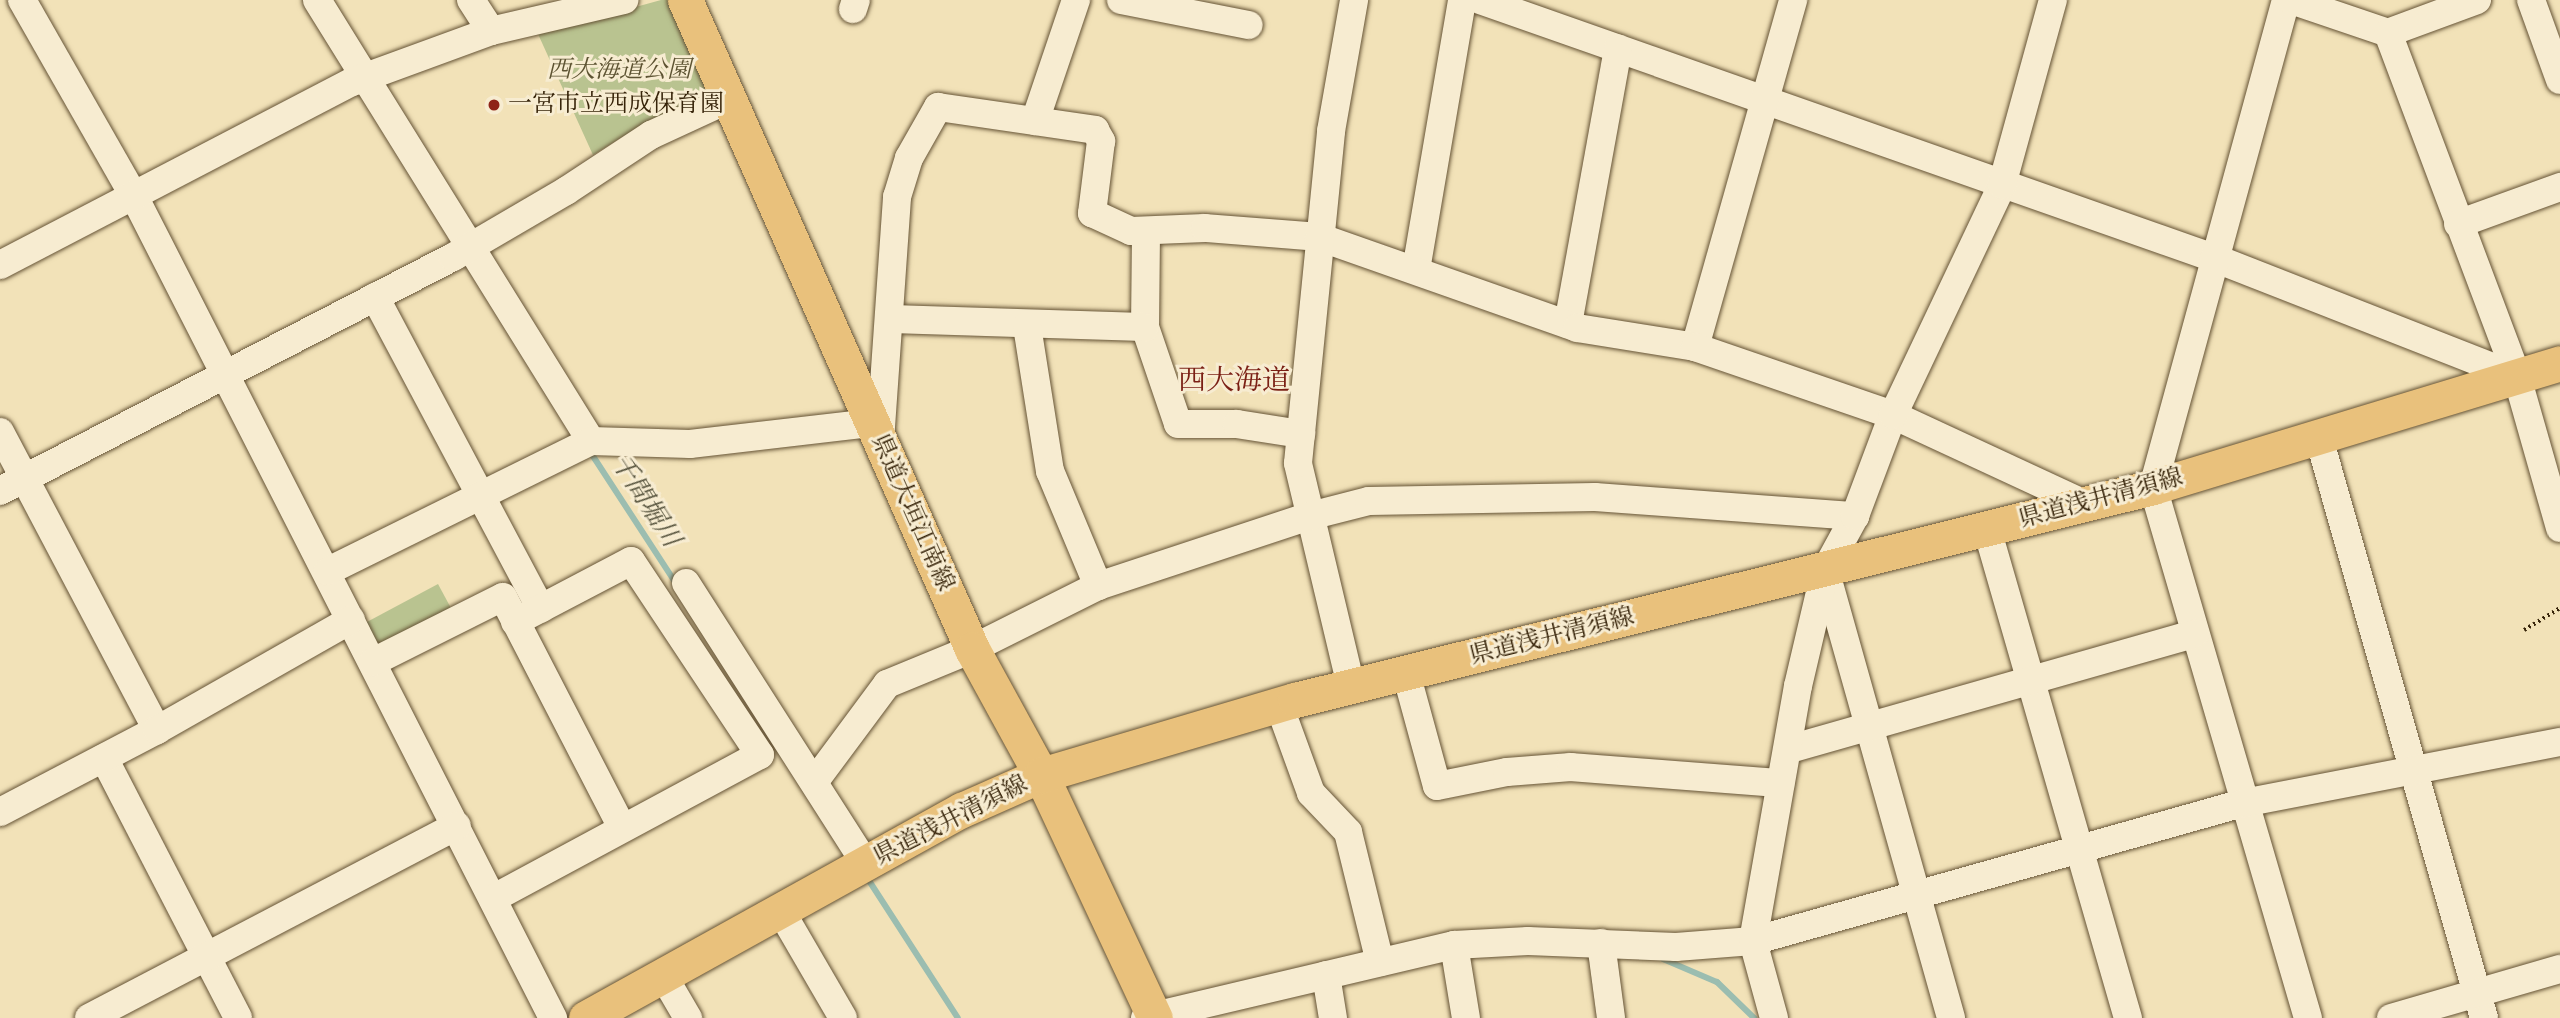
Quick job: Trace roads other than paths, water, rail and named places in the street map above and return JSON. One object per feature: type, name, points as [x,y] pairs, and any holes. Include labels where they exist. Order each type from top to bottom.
[{"type":"main road","name":"県道大垣江南線","points":[[685,0],[972,649],[1041,775],[1151,1017]]},
{"type":"main road","name":"県道浅井清須線","points":[[586,1018],[782,913],[962,810],[1041,775],[1351,686],[1825,571],[2153,486],[2560,363]]},
{"type":"street","points":[[22,0],[134,196],[328,571],[553,1018]]},
{"type":"street","points":[[317,0],[358,80],[583,444]]},
{"type":"street","points":[[471,0],[491,30]]},
{"type":"street","points":[[0,265],[358,80],[491,30],[624,0]]},
{"type":"street","points":[[1035,121],[1076,0]]},
{"type":"street","points":[[1121,0],[1249,25]]},
{"type":"street","points":[[1351,686],[1298,463],[1331,131],[1354,0]]},
{"type":"street","points":[[1416,270],[1462,0]]},
{"type":"street","points":[[1480,0],[1554,12],[1618,48],[2214,258],[2517,377]]},
{"type":"street","points":[[1695,347],[1793,0]]},
{"type":"street","points":[[1774,1018],[1753,941],[1780,783],[1790,748],[1798,686],[1825,571],[1856,516],[1893,415],[2002,185],[2053,0]]},
{"type":"street","points":[[2308,1018],[2243,803],[2153,486],[2214,258],[2288,0],[2388,33],[2477,0]]},
{"type":"street","points":[[2531,0],[2560,80]]},
{"type":"street","points":[[2388,33],[2517,377],[2560,528]]},
{"type":"street","points":[[1568,324],[1618,48]]},
{"type":"street","points":[[12,485],[226,377],[463,251],[651,135],[727,100]]},
{"type":"street","points":[[328,571],[583,444],[690,444],[876,432],[890,319],[897,197],[909,158],[938,107],[1095,130],[1101,141],[1092,213],[1146,233],[1205,228],[1319,237],[1568,324],[1695,347],[1893,415],[2085,504]]},
{"type":"street","points":[[2458,224],[2560,187]]},
{"type":"street","points":[[1146,233],[1145,327],[1178,424],[1237,424],[1301,435]]},
{"type":"street","points":[[375,297],[541,609]]},
{"type":"street","points":[[890,319],[1027,326],[1145,327]]},
{"type":"street","points":[[1027,326],[1050,471],[1098,586]]},
{"type":"street","points":[[0,432],[12,485],[157,730]]},
{"type":"street","points":[[2319,438],[2410,769],[2480,1006]]},
{"type":"street","points":[[815,781],[887,684],[972,649],[1098,586],[1310,516],[1369,501],[1595,497],[1856,516]]},
{"type":"street","points":[[1987,529],[2128,1018]]},
{"type":"street","points":[[494,898],[760,755],[631,561],[516,621]]},
{"type":"street","points":[[1825,571],[1871,726],[1951,1018]]},
{"type":"street","points":[[686,583],[815,781],[860,869]]},
{"type":"street","points":[[373,662],[503,597],[622,828]]},
{"type":"street","points":[[1,809],[157,730],[351,620]]},
{"type":"street","points":[[1790,748],[2032,683],[2195,634]]},
{"type":"street","points":[[1406,673],[1437,786],[1507,772],[1572,767],[1780,783]]},
{"type":"street","points":[[1279,705],[1311,793],[1348,832],[1380,962]]},
{"type":"street","points":[[1151,1017],[1454,945],[1528,940],[1676,947],[1753,941],[2243,803],[2560,741]]},
{"type":"street","points":[[104,758],[237,1018]]},
{"type":"street","points":[[89,1018],[457,826]]},
{"type":"street","points":[[782,913],[843,1018]]},
{"type":"street","points":[[1601,943],[1611,1018]]},
{"type":"street","points":[[1454,945],[1466,1018]]},
{"type":"street","points":[[2390,1018],[2480,1006],[2560,969]]},
{"type":"street","points":[[1326,975],[1333,1018]]},
{"type":"street","points":[[664,977],[688,1018]]},
{"type":"waterway","name":"千間堀川","points":[[589,450],[677,585]]},
{"type":"waterway","name":"千間堀川","points":[[866,876],[958,1018]]},
{"type":"waterway","name":"千間堀川","points":[[1663,959],[1717,982],[1754,1018]]},
{"type":"place","name":"一宮市立西成保育園","points":[[494,105]]},
{"type":"district","name":"西大海道","points":[[1234,381]]},
{"type":"park label","name":"西大海道公園","points":[[619,71]]}]
